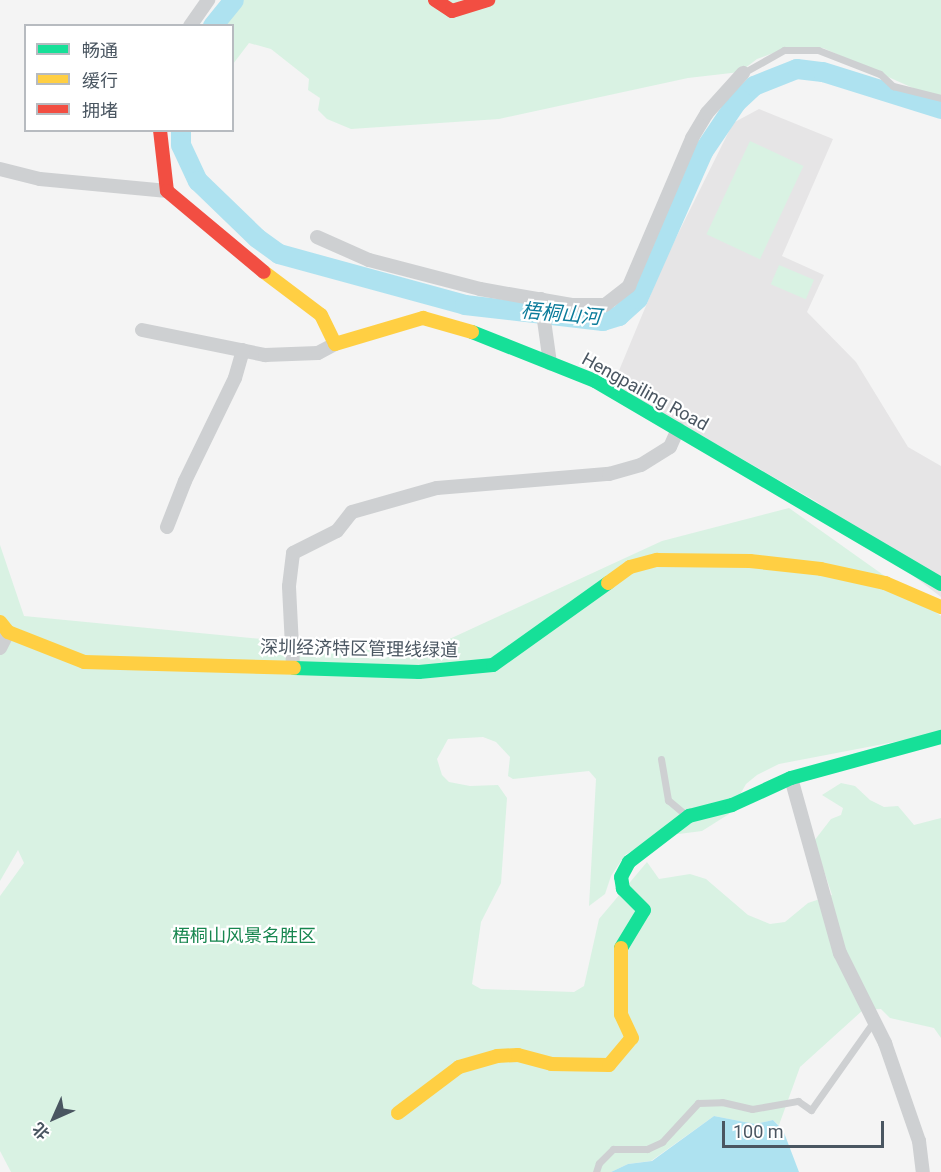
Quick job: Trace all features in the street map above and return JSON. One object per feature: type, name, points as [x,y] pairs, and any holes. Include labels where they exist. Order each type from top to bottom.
[{"type":"street","points":[[191,24],[208,0]]},
{"type":"street","points":[[435,0],[452,11],[488,0]]},
{"type":"street","points":[[317,237],[369,260],[480,289],[593,307],[622,294],[692,138],[707,113],[744,74]]},
{"type":"street","points":[[160,132],[167,191]]},
{"type":"street","points":[[0,169],[40,179],[167,191],[250,264],[276,279],[321,315],[335,344],[318,353],[295,356],[243,350],[142,330]]},
{"type":"street","points":[[541,299],[550,363]]},
{"type":"street","name":"Hengpailing Road","points":[[335,344],[423,318],[440,320],[550,363],[595,381],[941,584]]},
{"type":"street","points":[[167,527],[185,481],[235,378],[243,350]]},
{"type":"street","points":[[293,666],[289,586],[293,553],[338,531],[352,512],[437,488],[609,474],[641,465],[670,447],[678,429]]},
{"type":"street","name":"深圳经济特区管理线绿道","points":[[4,627],[84,662],[293,666],[419,672],[493,665],[630,567],[657,560],[750,561],[821,569],[885,583],[941,607]]},
{"type":"street","points":[[0,648],[4,627]]},
{"type":"street","points":[[398,1113],[459,1067],[518,1055],[551,1064],[609,1065],[632,1038],[621,1014],[619,956],[622,941],[644,910],[623,889],[621,877],[629,862],[688,816],[732,805],[791,778],[941,737]]},
{"type":"street","points":[[791,778],[840,953],[875,1019],[919,1141],[923,1172]]},
{"type":"lane","points":[[744,74],[784,50],[818,50],[880,74],[893,86],[941,98]]},
{"type":"lane","points":[[661,759],[668,800],[688,816]]},
{"type":"lane","points":[[596,1172],[599,1163],[613,1149],[647,1149],[662,1142],[698,1102],[722,1101],[753,1109],[798,1101],[811,1110],[875,1019]]},
{"type":"shaded area","points":[[759,109],[833,139],[782,256],[824,275],[807,312],[856,362],[908,447],[941,466],[941,597],[817,502],[613,385],[665,260],[733,123]]},
{"type":"green space","points":[[241,0],[941,0],[941,96],[922,92],[823,48],[789,47],[757,59],[740,72],[688,78],[499,119],[351,129],[327,119],[318,110],[320,98],[308,90],[309,79],[271,49],[249,43],[234,63],[234,24],[222,24]]},
{"type":"green space","points":[[750,141],[803,166],[760,259],[706,234]]},
{"type":"green space","points":[[779,265],[814,280],[806,299],[771,284]]},
{"type":"green space","name":"梧桐山风景名胜区","points":[[789,508],[941,616],[941,733],[779,764],[757,775],[746,784],[729,814],[702,831],[655,837],[625,855],[611,876],[605,894],[589,906],[596,779],[589,771],[513,779],[508,776],[510,757],[496,742],[483,737],[448,739],[437,759],[442,775],[449,782],[470,786],[498,785],[507,798],[501,883],[481,922],[472,984],[481,989],[574,992],[584,986],[599,919],[647,862],[659,879],[690,874],[706,879],[748,915],[770,924],[785,922],[808,903],[832,895],[814,841],[831,819],[841,815],[843,808],[822,795],[841,783],[855,786],[870,800],[884,807],[898,806],[914,825],[941,818],[941,1038],[934,1028],[890,1018],[881,1009],[863,1010],[800,1067],[779,1125],[773,1120],[755,1124],[714,1116],[651,1161],[628,1164],[611,1172],[11,1172],[0,1151],[0,896],[24,863],[18,850],[0,881],[0,545],[24,616],[417,654],[662,541]]},
{"type":"water","points":[[714,1116],[755,1124],[773,1120],[783,1130],[799,1172],[611,1172],[628,1164],[652,1161]]},
{"type":"waterway","name":"梧桐山河","points":[[215,24],[234,0]]},
{"type":"waterway","name":"梧桐山河","points":[[181,132],[181,145],[198,181],[257,238],[279,254],[465,305],[603,321],[619,316],[638,299],[703,152],[736,103],[754,86],[797,69],[823,72],[941,109]]},
{"type":"traffic: fast","points":[[472,332],[595,381],[941,584]]},
{"type":"traffic: fast","points":[[294,668],[419,672],[493,665],[608,583]]},
{"type":"traffic: fast","points":[[621,948],[644,910],[623,889],[621,877],[629,862],[689,816],[732,805],[791,778],[941,737]]},
{"type":"traffic: slow","points":[[264,272],[321,315],[335,344],[423,318],[472,332]]},
{"type":"traffic: slow","points":[[608,583],[630,567],[657,560],[750,561],[821,569],[885,583],[941,607]]},
{"type":"traffic: slow","points":[[0,622],[8,632],[84,662],[294,668]]},
{"type":"traffic: slow","points":[[398,1113],[459,1067],[497,1056],[518,1055],[551,1064],[609,1065],[632,1038],[621,1014],[621,948]]},
{"type":"traffic: jam","points":[[435,0],[452,11],[488,0]]},
{"type":"traffic: jam","points":[[160,132],[167,191],[264,272]]}]
